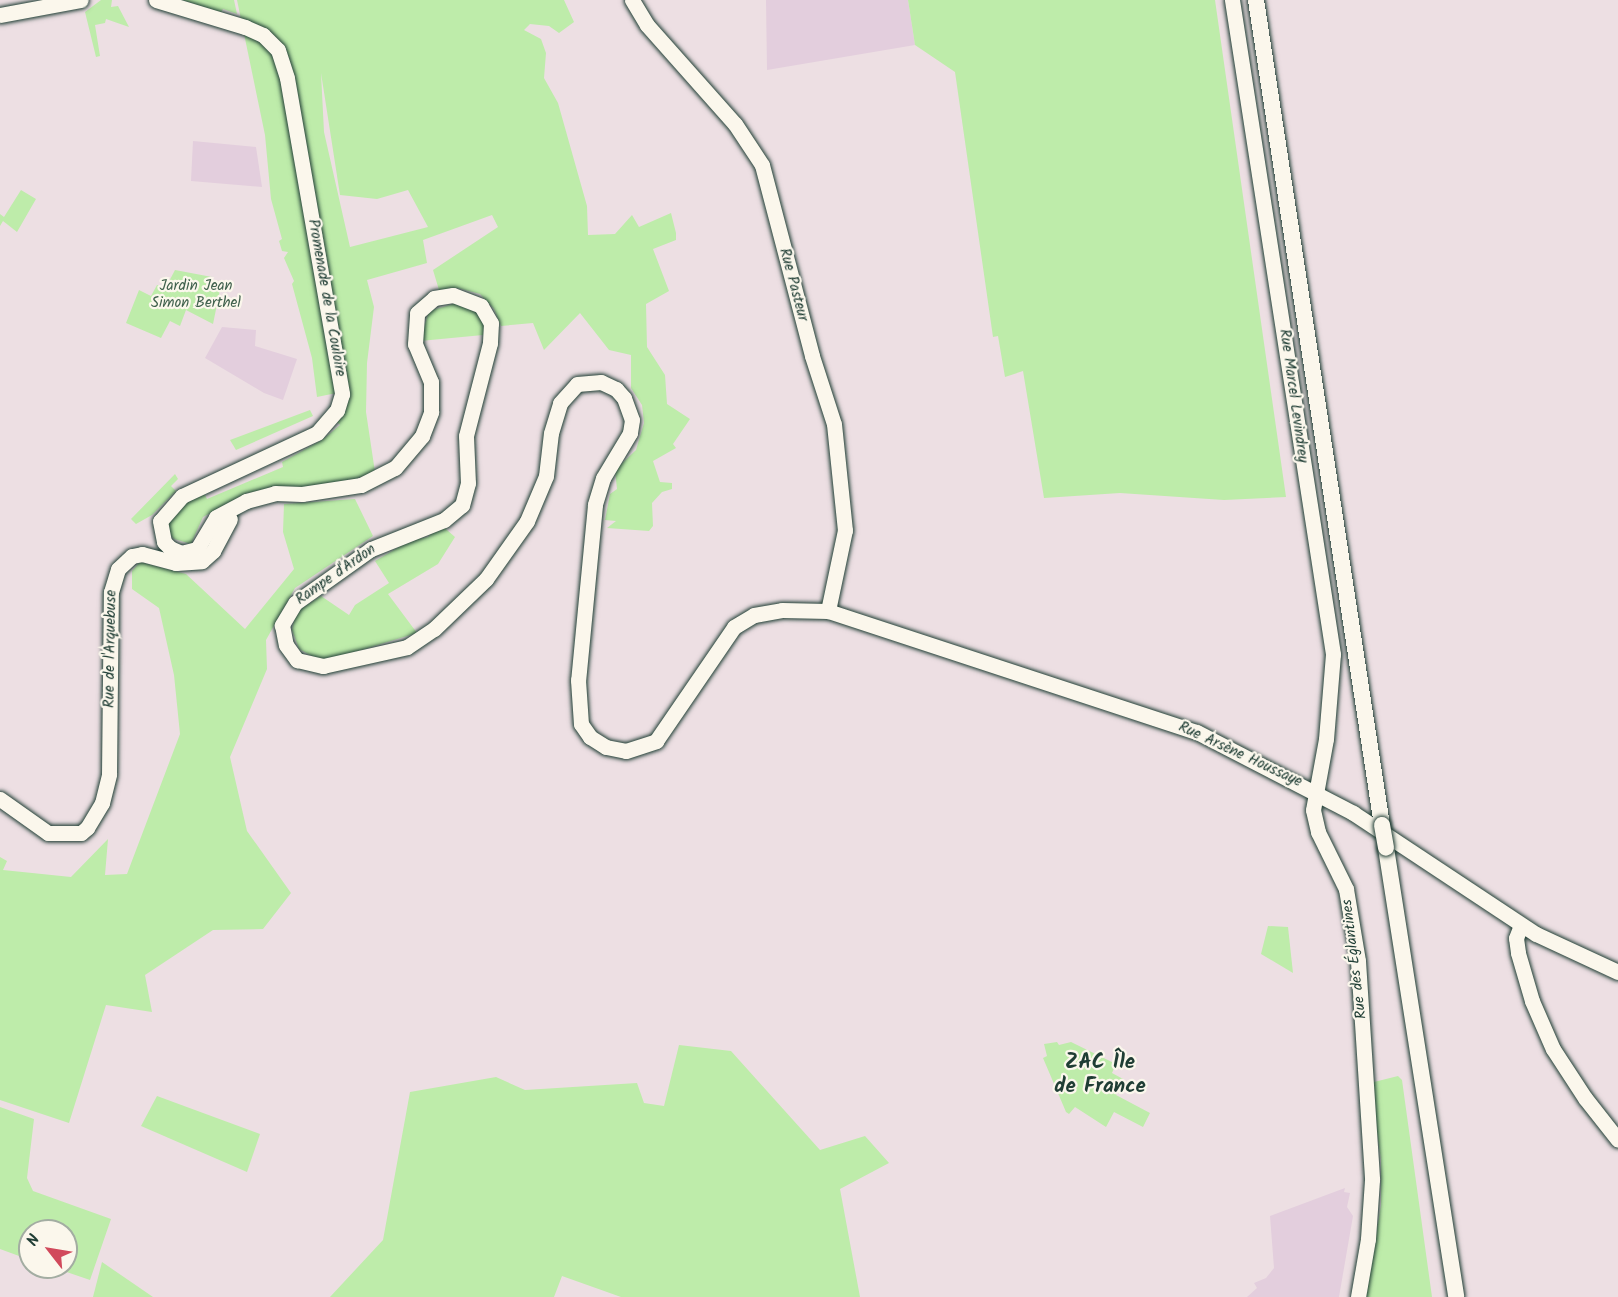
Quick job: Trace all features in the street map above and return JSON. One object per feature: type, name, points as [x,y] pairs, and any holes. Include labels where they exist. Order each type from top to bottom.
[{"type":"main road","points":[[1256,0],[1456,1297]]},
{"type":"street","name":"Promenade de la Couloire","points":[[156,0],[245,27],[263,35],[278,50],[287,78],[342,394],[337,410],[317,433],[182,496],[160,521],[164,542],[181,553],[196,549],[212,522],[227,516]]},
{"type":"street","name":"Rue Pasteur","points":[[632,0],[647,25],[735,124],[762,165],[837,445],[845,530],[828,611]]},
{"type":"street","name":"Rue Marcel Levindrey","points":[[1232,0],[1333,654],[1317,793]]},
{"type":"street","points":[[0,15],[76,2]]},
{"type":"street","name":"Rampe d'Ardon","points":[[227,516],[302,494],[361,485],[380,477],[414,447],[428,425],[433,399],[431,382],[415,344],[414,322],[425,304],[434,298],[453,295],[481,306],[491,322],[492,333],[466,436],[466,495],[454,514],[380,544],[295,603],[282,625],[286,645],[297,660],[324,666],[407,646],[434,629],[486,579],[522,531],[546,476],[555,416],[569,392],[588,381],[616,389],[630,408],[632,420],[623,447],[603,478],[595,505],[578,680],[581,724],[590,737],[606,747],[626,751],[656,741],[734,627],[754,615],[782,610],[828,611]]},
{"type":"street","name":"Rue de l'Arquebuse","points":[[0,799],[48,833],[81,833],[102,803],[110,759],[111,592],[118,569],[132,556],[142,554],[176,563],[202,561],[213,551],[227,516]]},
{"type":"street","name":"Rue Arsène Houssaye","points":[[828,611],[1197,732],[1340,805],[1521,925],[1618,972]]},
{"type":"street","name":"Rue des Églantines","points":[[1317,793],[1313,810],[1317,826],[1341,877],[1351,908],[1363,1024],[1364,1097],[1372,1197],[1358,1297]]},
{"type":"street","points":[[1317,826],[1321,816],[1340,805]]},
{"type":"street","points":[[1521,925],[1516,938],[1518,953],[1532,1001],[1549,1039],[1584,1098],[1618,1140]]},
{"type":"shaded area","points":[[766,0],[908,0],[915,45],[767,70]]},
{"type":"shaded area","points":[[193,141],[256,147],[262,187],[191,181]]},
{"type":"shaded area","points":[[222,327],[256,330],[255,346],[297,359],[283,400],[264,393],[205,358]]},
{"type":"shaded area","points":[[1345,1188],[1344,1192],[1350,1193],[1347,1207],[1353,1216],[1339,1297],[1247,1297],[1257,1288],[1254,1283],[1266,1278],[1274,1268],[1270,1216]]},
{"type":"green space","points":[[101,0],[112,0],[111,7],[118,6],[129,27],[106,19],[105,23],[95,25],[100,56],[96,57],[85,12]]},
{"type":"green space","points":[[182,0],[234,0],[237,14],[223,9],[221,13]]},
{"type":"green space","points":[[237,0],[564,0],[574,22],[559,33],[549,26],[530,24],[524,30],[541,39],[546,53],[544,78],[558,103],[587,206],[588,235],[615,234],[632,215],[639,227],[671,213],[676,233],[676,240],[653,249],[669,291],[646,304],[647,347],[665,375],[667,404],[690,419],[673,444],[676,448],[653,461],[660,482],[672,483],[672,489],[662,492],[652,503],[653,526],[649,531],[607,528],[616,521],[605,520],[610,494],[617,489],[615,470],[636,450],[644,423],[642,405],[631,388],[631,355],[609,350],[580,313],[544,350],[533,323],[501,326],[494,309],[480,294],[457,288],[439,290],[433,270],[498,227],[492,215],[423,240],[427,263],[367,280],[374,307],[367,363],[366,412],[375,472],[342,484],[247,493],[203,517],[191,544],[174,539],[169,533],[167,522],[171,512],[202,489],[207,499],[283,467],[282,462],[322,440],[340,425],[335,420],[346,391],[317,397],[312,358],[292,284],[294,281],[284,258],[288,252],[282,251],[279,241],[282,239],[271,199],[265,135]],"holes":[[[321,73],[340,195],[377,199],[408,190],[428,227],[350,247],[324,132]]]},
{"type":"green space","points":[[908,0],[1215,0],[1286,497],[1224,500],[1120,493],[1044,498],[1023,371],[1005,377],[998,336],[993,337],[955,72],[915,45]]},
{"type":"green space","points":[[21,190],[36,199],[17,232],[3,221],[0,226],[0,214],[4,217]]},
{"type":"green space","name":"Jardin Jean Simon Berthel","points":[[175,270],[212,277],[212,283],[221,285],[213,324],[186,310],[180,326],[170,321],[161,338],[126,323],[139,290],[151,296],[157,285],[166,287]]},
{"type":"green space","points":[[460,302],[474,307],[485,326],[483,335],[420,341],[429,311]]},
{"type":"green space","points":[[310,410],[313,416],[236,450],[230,440]]},
{"type":"green space","points":[[175,474],[178,479],[171,486],[176,491],[152,515],[136,524],[131,519]]},
{"type":"green space","points":[[355,499],[373,536],[295,588],[266,640],[267,669],[230,757],[247,831],[291,893],[263,929],[213,930],[145,975],[152,1012],[106,1005],[69,1123],[0,1100],[0,857],[7,861],[3,870],[71,877],[108,839],[105,875],[127,874],[180,734],[174,675],[159,608],[132,589],[132,571],[140,562],[186,574],[245,629],[294,569],[283,532],[284,504]]},
{"type":"green space","points":[[440,524],[455,537],[438,564],[388,594],[417,633],[332,659],[319,660],[299,649],[292,630],[296,612],[321,596],[349,615],[355,605],[389,583],[375,561],[411,540],[428,537]]},
{"type":"green space","points":[[1268,926],[1288,927],[1293,973],[1261,954]]},
{"type":"green space","points":[[1057,1042],[1059,1045],[1071,1042],[1116,1064],[1112,1073],[1123,1079],[1116,1095],[1150,1113],[1143,1127],[1114,1112],[1106,1127],[1075,1107],[1069,1114],[1066,1112],[1043,1058],[1047,1056],[1044,1044]]},
{"type":"green space","points":[[679,1045],[731,1051],[820,1150],[865,1136],[889,1163],[840,1189],[860,1297],[621,1297],[562,1276],[554,1297],[330,1297],[383,1240],[410,1092],[496,1077],[525,1090],[637,1083],[644,1103],[664,1106]]},
{"type":"green space","points":[[1398,1076],[1402,1080],[1432,1297],[1366,1297],[1381,1205],[1381,1160],[1370,1083]]},
{"type":"green space","points":[[157,1096],[260,1134],[247,1172],[141,1126]]},
{"type":"green space","points":[[0,1107],[34,1119],[27,1178],[33,1191],[111,1219],[90,1280],[78,1276],[78,1219],[18,1219],[18,1256],[0,1249]]},
{"type":"green space","points":[[102,1262],[153,1297],[93,1297]]},
{"type":"district","name":"ZAC Île de France","points":[[1100,1075]]}]
